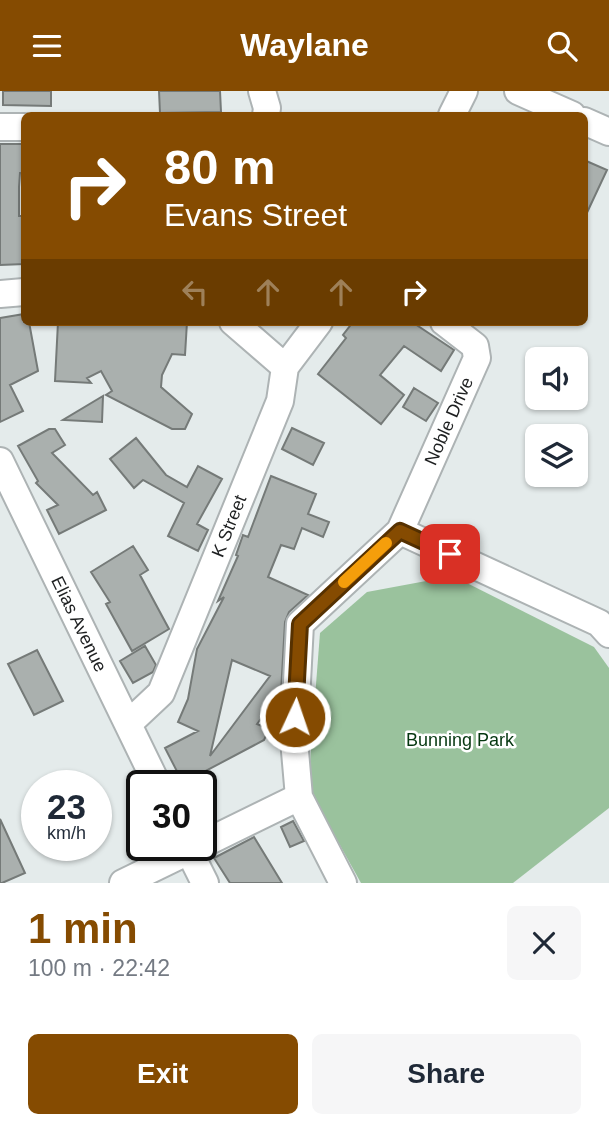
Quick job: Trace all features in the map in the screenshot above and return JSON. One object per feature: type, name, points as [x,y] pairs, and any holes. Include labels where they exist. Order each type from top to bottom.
[{"type":"street","points":[[262,91],[266,112]]},
{"type":"street","points":[[454,112],[464,91]]},
{"type":"street","points":[[518,91],[565,112]]},
{"type":"street","points":[[588,123],[609,132]]},
{"type":"street","points":[[0,127],[21,127]]},
{"type":"street","points":[[0,294],[21,292]]},
{"type":"street","points":[[238,326],[285,367]]},
{"type":"street","name":"K Street","points":[[128,725],[161,693],[279,401],[285,367],[316,326]]},
{"type":"street","name":"Noble Drive","points":[[400,531],[477,358],[475,346],[449,326]]},
{"type":"street","name":"Elias Avenue","points":[[0,461],[150,770]]},
{"type":"street","points":[[343,883],[299,797],[294,740],[300,624],[400,531],[606,619]]},
{"type":"street","points":[[217,836],[299,797]]},
{"type":"street","points":[[123,883],[166,861]]},
{"type":"street","points":[[198,861],[205,883]]},
{"type":"green space","name":"Bunning Park","points":[[453,576],[594,647],[609,668],[609,808],[513,883],[361,883],[308,788],[320,633],[367,592]]},
{"type":"building","points":[[3,91],[51,91],[51,106],[3,105]]},
{"type":"building","points":[[159,91],[220,91],[221,112],[160,112]]},
{"type":"building","points":[[0,144],[21,144],[21,264],[0,265]]},
{"type":"building","points":[[588,162],[607,170],[588,210]]},
{"type":"building","points":[[21,314],[21,326],[30,326],[38,371],[10,385],[23,411],[0,422],[0,318]]},
{"type":"building","points":[[58,326],[187,326],[185,355],[172,354],[162,375],[161,387],[192,414],[185,429],[172,429],[106,395],[112,391],[101,371],[87,378],[91,383],[55,381]]},
{"type":"building","points":[[350,326],[418,326],[454,350],[441,371],[404,346],[380,375],[404,395],[381,424],[318,374],[346,338],[343,335]]},
{"type":"building","points":[[414,388],[438,403],[426,421],[403,407]]},
{"type":"building","points":[[103,396],[102,422],[63,420]]},
{"type":"building","points":[[292,428],[324,443],[313,465],[282,449]]},
{"type":"building","points":[[49,429],[55,429],[65,445],[52,453],[93,495],[97,492],[106,510],[59,534],[47,510],[58,505],[36,483],[38,481],[18,446]]},
{"type":"building","points":[[136,438],[166,475],[187,487],[198,466],[222,479],[197,524],[208,530],[198,551],[168,536],[184,503],[143,480],[134,488],[110,459]]},
{"type":"building","points":[[271,476],[316,494],[308,514],[329,522],[323,537],[302,528],[294,549],[281,545],[268,577],[308,595],[289,612],[285,622],[281,692],[257,724],[269,729],[264,740],[207,770],[176,770],[165,748],[198,731],[178,722],[188,699],[197,649],[224,597],[218,601],[238,556],[236,555],[243,535],[248,537]],"holes":[[[232,660],[270,676],[210,756]]]},
{"type":"building","points":[[133,546],[148,570],[140,575],[169,629],[132,651],[106,604],[110,602],[91,572]]},
{"type":"building","points":[[145,646],[156,665],[153,672],[133,683],[120,661]]},
{"type":"building","points":[[37,650],[63,701],[34,715],[8,664]]},
{"type":"building","points":[[0,819],[25,873],[2,883],[0,883]]},
{"type":"building","points":[[293,821],[304,841],[290,847],[281,827]]},
{"type":"building","points":[[254,837],[282,883],[230,883],[216,861],[217,856]]},
{"type":"slow traffic","points":[[344,582],[386,543]]},
{"type":"route","points":[[295,717],[300,624],[400,531],[450,554]]}]
